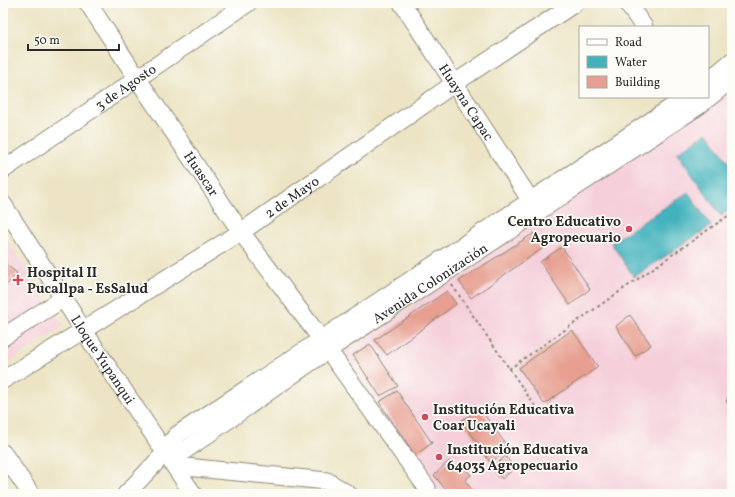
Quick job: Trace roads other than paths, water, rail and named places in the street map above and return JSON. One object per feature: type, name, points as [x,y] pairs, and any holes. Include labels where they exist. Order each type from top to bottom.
[{"type":"street","name":"Huascar","points":[[88,3],[241,232],[427,488],[427,494]]},
{"type":"street","name":"3 de Agosto","points":[[3,170],[248,3]]},
{"type":"street","name":"Huayna Capac","points":[[402,3],[531,201]]},
{"type":"street","name":"2 de Mayo","points":[[3,380],[241,232],[455,83],[575,3]]},
{"type":"street","points":[[627,3],[643,26]]},
{"type":"street","points":[[709,80],[732,61]]},
{"type":"street","name":"Avenida Colonización","points":[[324,345],[443,274],[700,106],[732,78]]},
{"type":"street","name":"Avenida Colonización","points":[[170,460],[324,345],[531,201],[686,98]]},
{"type":"street","name":"Lloque Yupanqui","points":[[3,204],[84,331],[193,494]]},
{"type":"street","points":[[3,337],[64,298]]},
{"type":"street","points":[[3,453],[31,494]]},
{"type":"street","points":[[126,494],[170,460],[327,482],[348,494]]},
{"type":"water","points":[[707,132],[732,167],[732,208],[721,216],[677,153]]},
{"type":"water","points":[[688,192],[711,226],[634,277],[611,243]]},
{"type":"place","name":"Centro Educativo Agropecuario","points":[[629,229]]},
{"type":"place","name":"Hospital II Pucallpa - EsSalud","points":[[18,280]]},
{"type":"place","name":"Institución Educativa Coar Ucayali","points":[[425,417]]},
{"type":"place","name":"Institución Educativa 64035 Agropecuario","points":[[439,457]]}]
